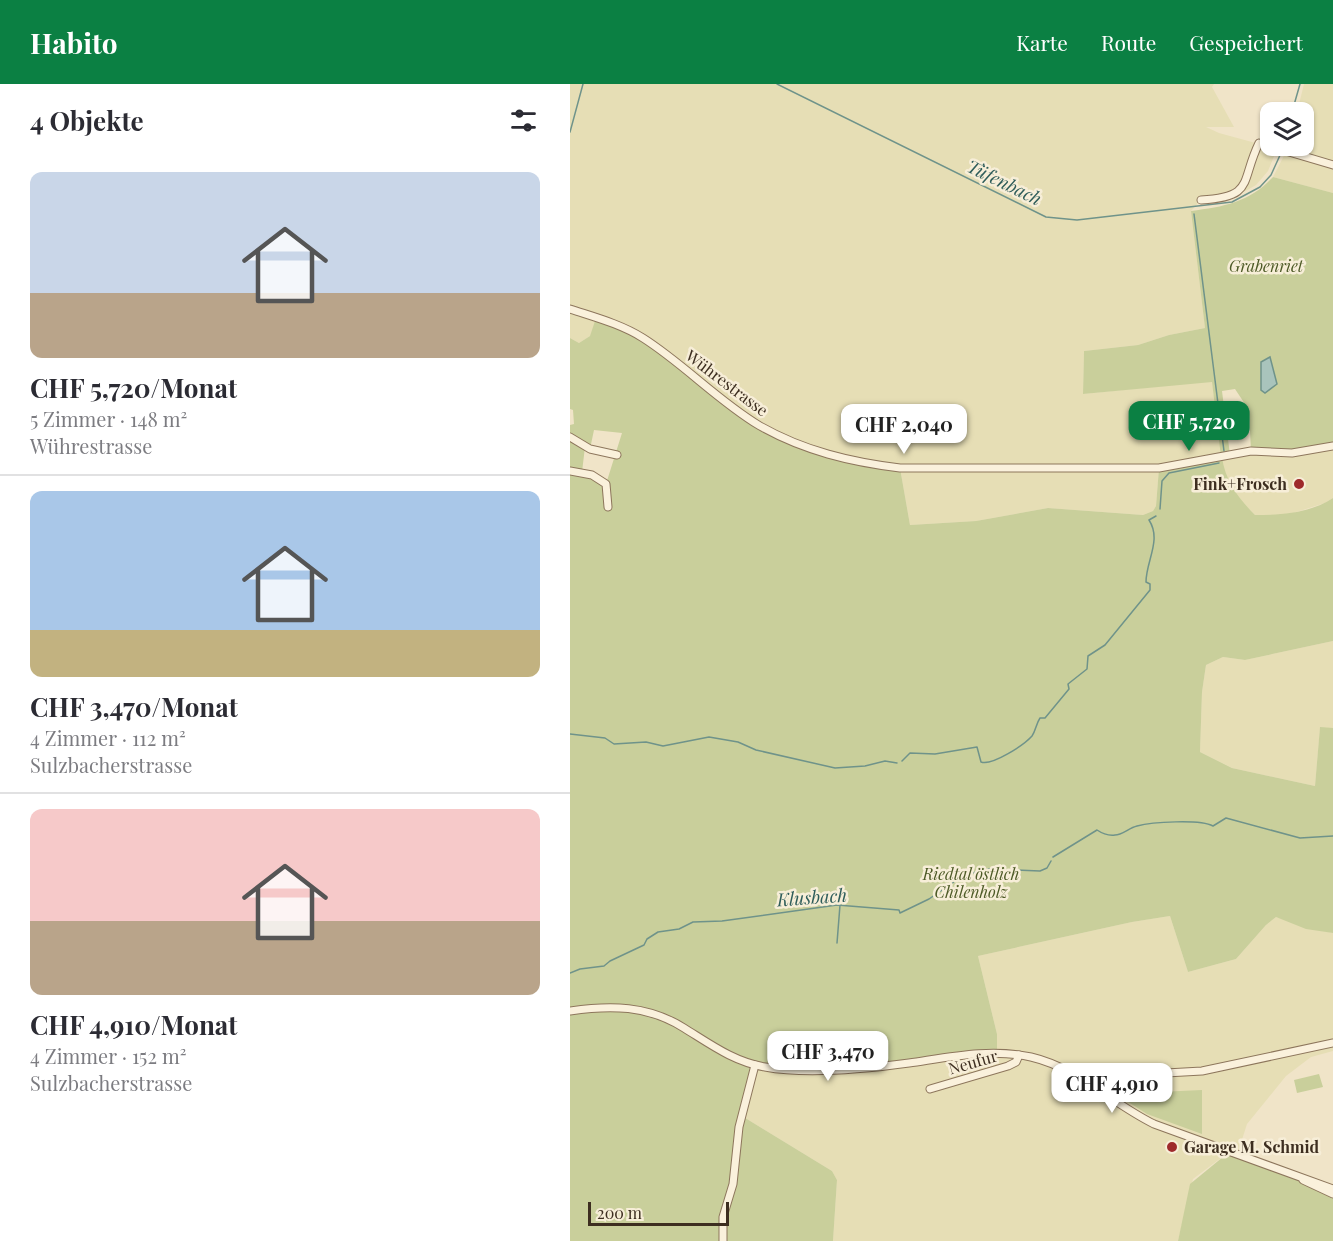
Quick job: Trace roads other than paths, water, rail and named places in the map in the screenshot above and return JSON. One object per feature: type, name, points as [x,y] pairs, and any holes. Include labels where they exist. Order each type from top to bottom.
[{"type":"street","points":[[1201,200],[1229,197],[1239,192],[1245,182],[1258,143],[1333,165]]},
{"type":"street","name":"Wührestrasse","points":[[570,309],[641,337],[762,427],[813,449],[866,464],[900,468],[1159,468],[1251,451],[1292,453],[1333,446]]},
{"type":"street","points":[[570,438],[590,449],[617,455]]},
{"type":"street","points":[[570,471],[592,475],[606,484],[608,507]]},
{"type":"street","points":[[570,1011],[608,1006],[643,1010],[673,1021],[725,1054],[755,1065],[789,1070],[850,1068],[976,1053],[1019,1055],[1056,1065],[1154,1124],[1333,1189]]},
{"type":"street","points":[[1097,1088],[1104,1079],[1112,1076],[1202,1071],[1333,1043]]},
{"type":"street","name":"Neufur","points":[[930,1089],[1008,1066],[1016,1062],[1019,1055]]},
{"type":"street","points":[[723,1241],[723,1218],[733,1184],[739,1127],[755,1065]]},
{"type":"street","points":[[1298,1177],[1311,1186],[1333,1194]]},
{"type":"water","points":[[1270,357],[1277,384],[1265,393],[1261,390],[1261,362]]},
{"type":"waterway","points":[[570,132],[583,84]]},
{"type":"waterway","name":"Tüfenbach","points":[[777,84],[1046,217],[1077,220],[1232,202],[1260,187],[1271,175],[1280,156]]},
{"type":"waterway","name":"Tüfenbach","points":[[1295,102],[1300,84]]},
{"type":"waterway","points":[[1194,214],[1224,451]]},
{"type":"waterway","points":[[1160,509],[1162,481],[1169,473],[1219,463]]},
{"type":"waterway","points":[[902,761],[910,753],[935,754],[977,747],[981,762],[992,761],[1008,754],[1032,736],[1040,718],[1045,718],[1069,689],[1068,684],[1087,669],[1088,656],[1105,645],[1150,590],[1150,584],[1146,582],[1154,535],[1149,520],[1156,516]]},
{"type":"waterway","points":[[570,734],[605,738],[614,744],[646,742],[663,746],[709,737],[738,742],[756,750],[835,768],[865,766],[885,761],[897,763]]},
{"type":"waterway","name":"Klusbach","points":[[1053,857],[1097,830],[1115,835],[1137,826],[1164,822],[1198,822],[1213,826],[1226,818],[1300,838],[1333,836]]},
{"type":"waterway","name":"Klusbach","points":[[570,973],[580,969],[604,966],[644,945],[647,939],[658,932],[679,929],[693,922],[722,921],[837,905],[899,910],[900,913],[929,899],[964,875],[989,869],[1040,871],[1047,868],[1051,861]]},
{"type":"waterway","points":[[837,943],[840,905]]},
{"type":"place","name":"Fink+Frosch","points":[[1299,484]]},
{"type":"place","name":"Garage M. Schmid","points":[[1172,1147]]},
{"type":"park label","name":"Grabenriet","points":[[1266,266]]},
{"type":"park label","name":"Riedtal östlich Chilenholz","points":[[971,883]]}]
